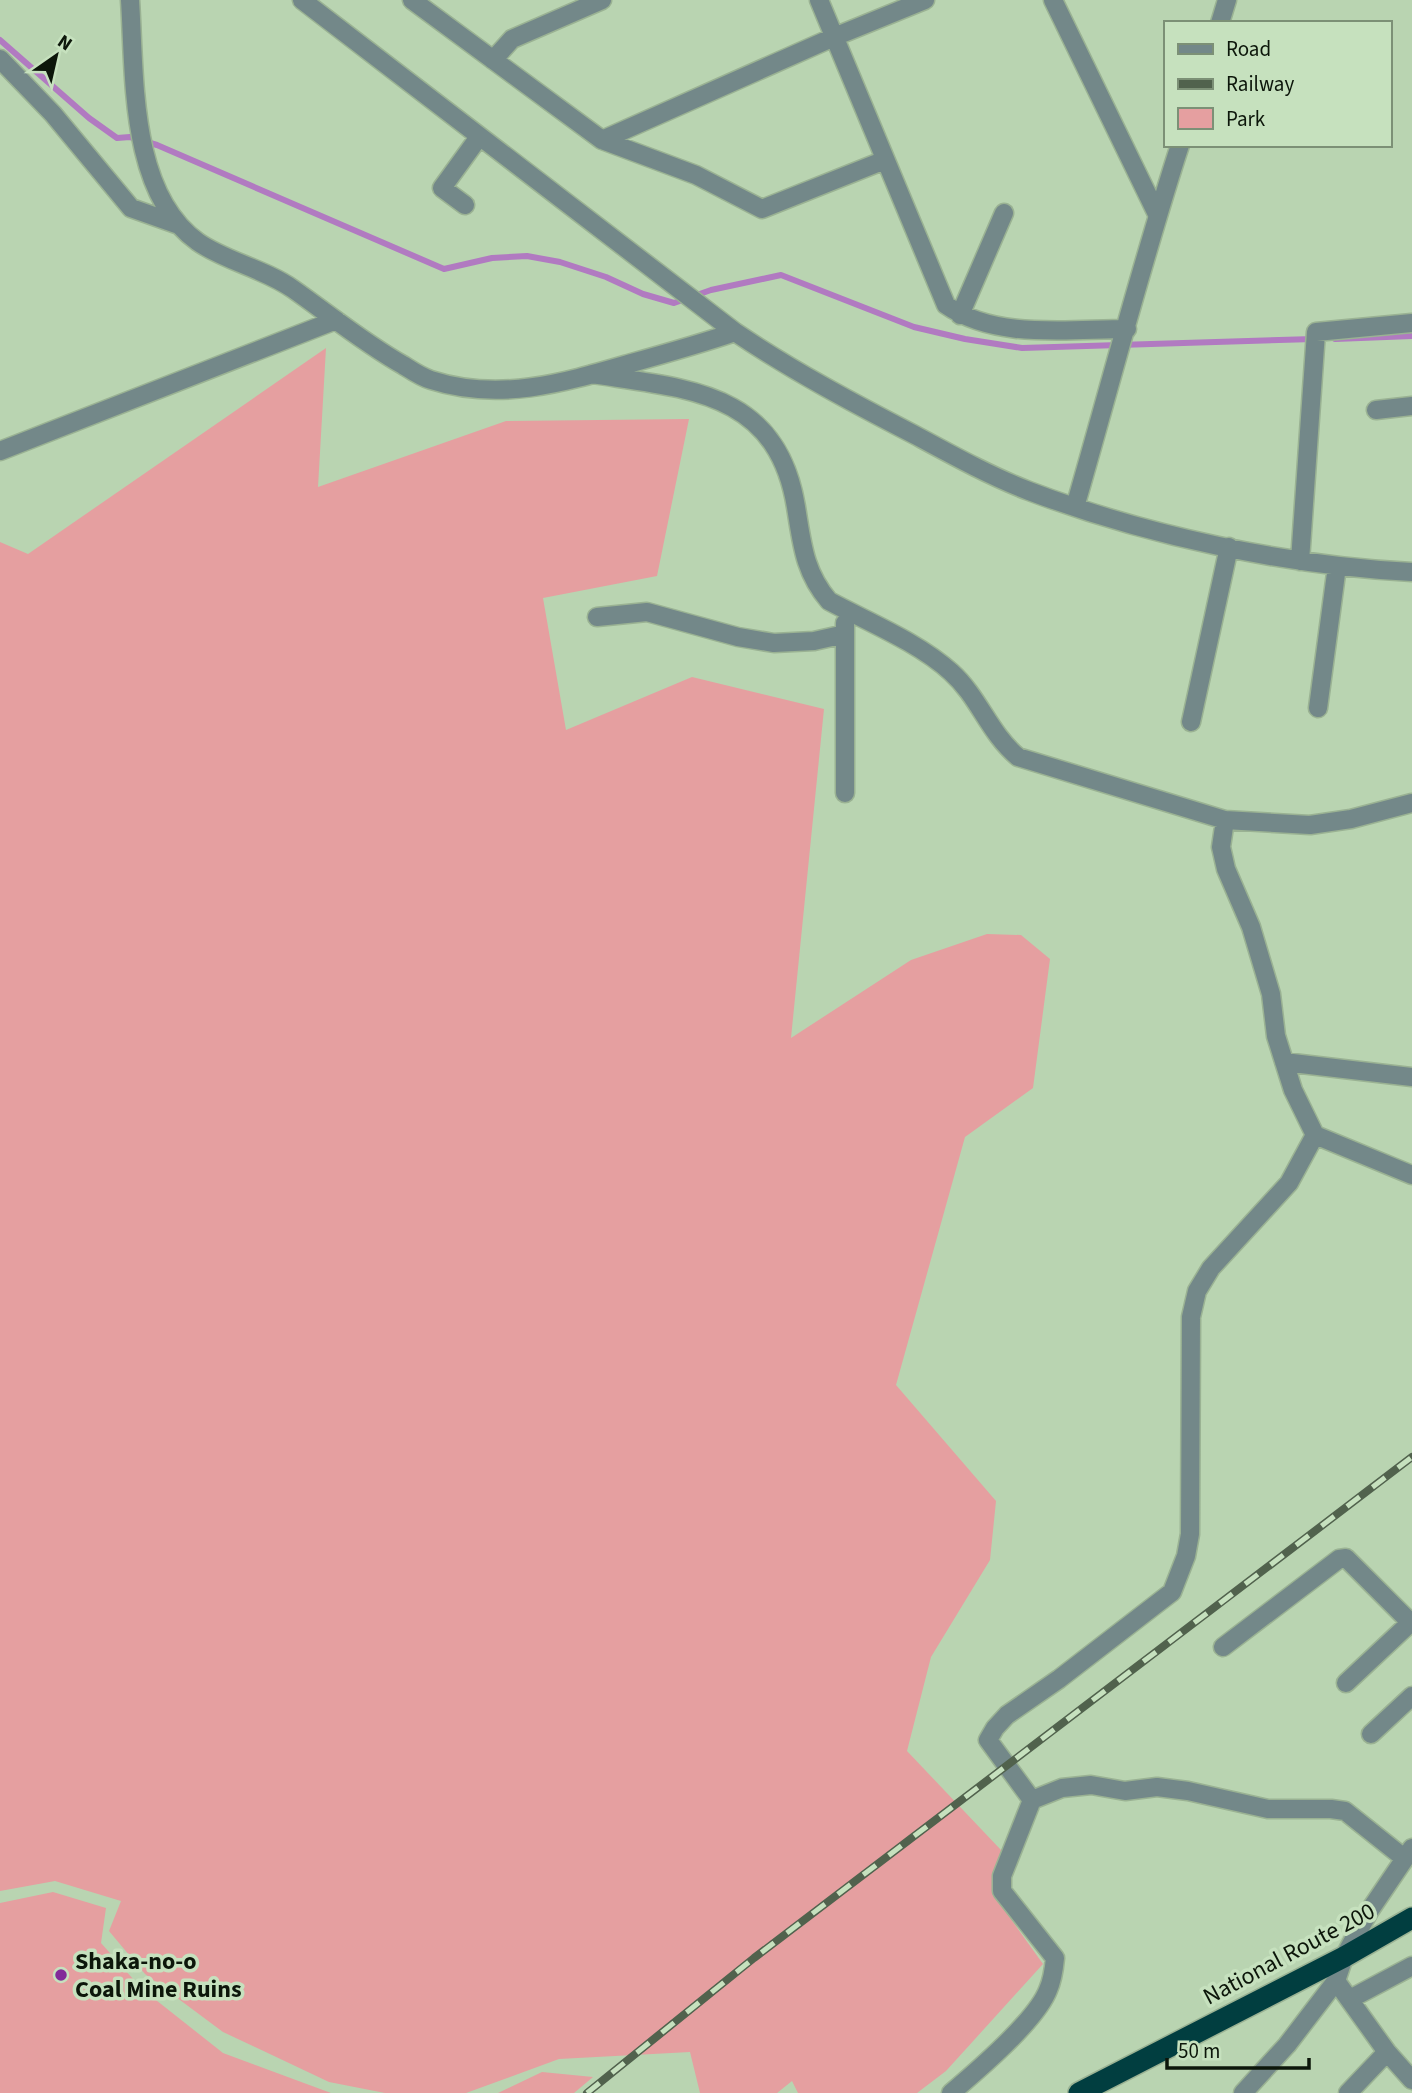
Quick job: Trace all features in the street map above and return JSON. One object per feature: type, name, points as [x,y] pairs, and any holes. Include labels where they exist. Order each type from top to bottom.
[{"type":"highway","name":"National Route 200","points":[[1079,2093],[1344,1957],[1412,1918]]},
{"type":"street","points":[[130,0],[140,130],[153,183],[171,216],[201,244],[289,286],[374,348],[429,380],[467,388],[531,389],[735,332]]},
{"type":"street","points":[[302,0],[735,332],[788,368],[937,447],[1027,490],[1075,507],[1229,547],[1300,561],[1412,572]]},
{"type":"street","points":[[412,0],[601,140],[696,175],[762,209],[885,160]]},
{"type":"street","points":[[493,60],[512,39],[602,0]]},
{"type":"street","points":[[819,0],[946,305],[960,315],[1017,329],[1127,329]]},
{"type":"street","points":[[601,140],[834,37],[925,0]]},
{"type":"street","points":[[1053,0],[1157,214]]},
{"type":"street","points":[[1221,21],[1227,0]]},
{"type":"street","points":[[0,59],[53,114],[131,208],[179,225]]},
{"type":"street","points":[[465,205],[442,188],[479,137]]},
{"type":"street","points":[[1075,507],[1127,329],[1157,214],[1179,147]]},
{"type":"street","points":[[960,315],[1004,213]]},
{"type":"street","points":[[0,451],[336,320]]},
{"type":"street","points":[[1300,561],[1316,332],[1412,323]]},
{"type":"street","points":[[592,374],[709,396],[733,407],[757,425],[777,448],[792,481],[809,572],[818,588],[829,601],[930,655],[951,672],[966,687],[1004,745],[1018,757],[1225,820],[1310,825],[1351,819],[1412,803]]},
{"type":"street","points":[[1376,410],[1412,406]]},
{"type":"street","points":[[1191,722],[1229,547]]},
{"type":"street","points":[[1318,708],[1337,566]]},
{"type":"street","points":[[844,609],[845,793]]},
{"type":"street","points":[[597,617],[647,612],[738,637],[774,643],[814,641],[845,634]]},
{"type":"street","points":[[1225,820],[1221,847],[1226,869],[1251,927],[1268,980],[1276,1036],[1293,1090],[1315,1135],[1412,1175]]},
{"type":"street","points":[[1284,1062],[1412,1077]]},
{"type":"street","points":[[1032,1800],[988,1740],[1007,1715],[1059,1679],[1172,1592],[1186,1556],[1189,1534],[1191,1317],[1197,1291],[1211,1268],[1289,1183],[1315,1135]]},
{"type":"street","points":[[1223,1647],[1339,1559],[1346,1558],[1411,1623],[1346,1683]]},
{"type":"street","points":[[1371,1734],[1412,1696]]},
{"type":"street","points":[[951,2093],[985,2065],[1037,2009],[1048,1991],[1055,1958],[1002,1891],[1002,1876],[1032,1800],[1062,1787],[1091,1785],[1125,1791],[1157,1787],[1188,1791],[1268,1810],[1345,1811],[1408,1853],[1370,1910],[1344,1957],[1336,1981],[1287,2045],[1243,2093]]},
{"type":"street","points":[[1350,1999],[1412,1966]]},
{"type":"street","points":[[1336,1981],[1387,2052],[1412,2080]]},
{"type":"street","points":[[1348,2093],[1387,2052]]},
{"type":"green space","points":[[326,348],[318,487],[506,421],[689,419],[657,576],[543,598],[566,730],[692,677],[824,709],[791,1038],[911,960],[987,934],[1021,935],[1050,959],[1033,1088],[965,1137],[896,1385],[996,1501],[990,1560],[931,1657],[907,1751],[1001,1850],[993,1894],[1043,1964],[946,2071],[917,2093],[798,2093],[792,2081],[777,2093],[700,2093],[690,2052],[559,2059],[466,2093],[385,2093],[329,2082],[223,2032],[145,1974],[109,1931],[121,1901],[55,1881],[0,1891],[0,542],[28,554]]},
{"type":"green space","points":[[53,1892],[106,1908],[101,1943],[142,1989],[223,2053],[331,2093],[0,2093],[0,1903]]},
{"type":"green space","points":[[542,2072],[593,2077],[574,2093],[498,2093]]},
{"type":"waterway","points":[[0,40],[89,118],[117,138],[130,137],[157,145],[444,269],[492,258],[527,256],[560,262],[674,303],[711,290],[781,275],[914,327],[1022,348],[1314,339]]},
{"type":"waterway","points":[[1335,339],[1412,336]]},
{"type":"railway","points":[[587,2093],[754,1958],[1412,1457]]},
{"type":"place","name":"Shaka-no-o Coal Mine Ruins","points":[[61,1975]]}]
